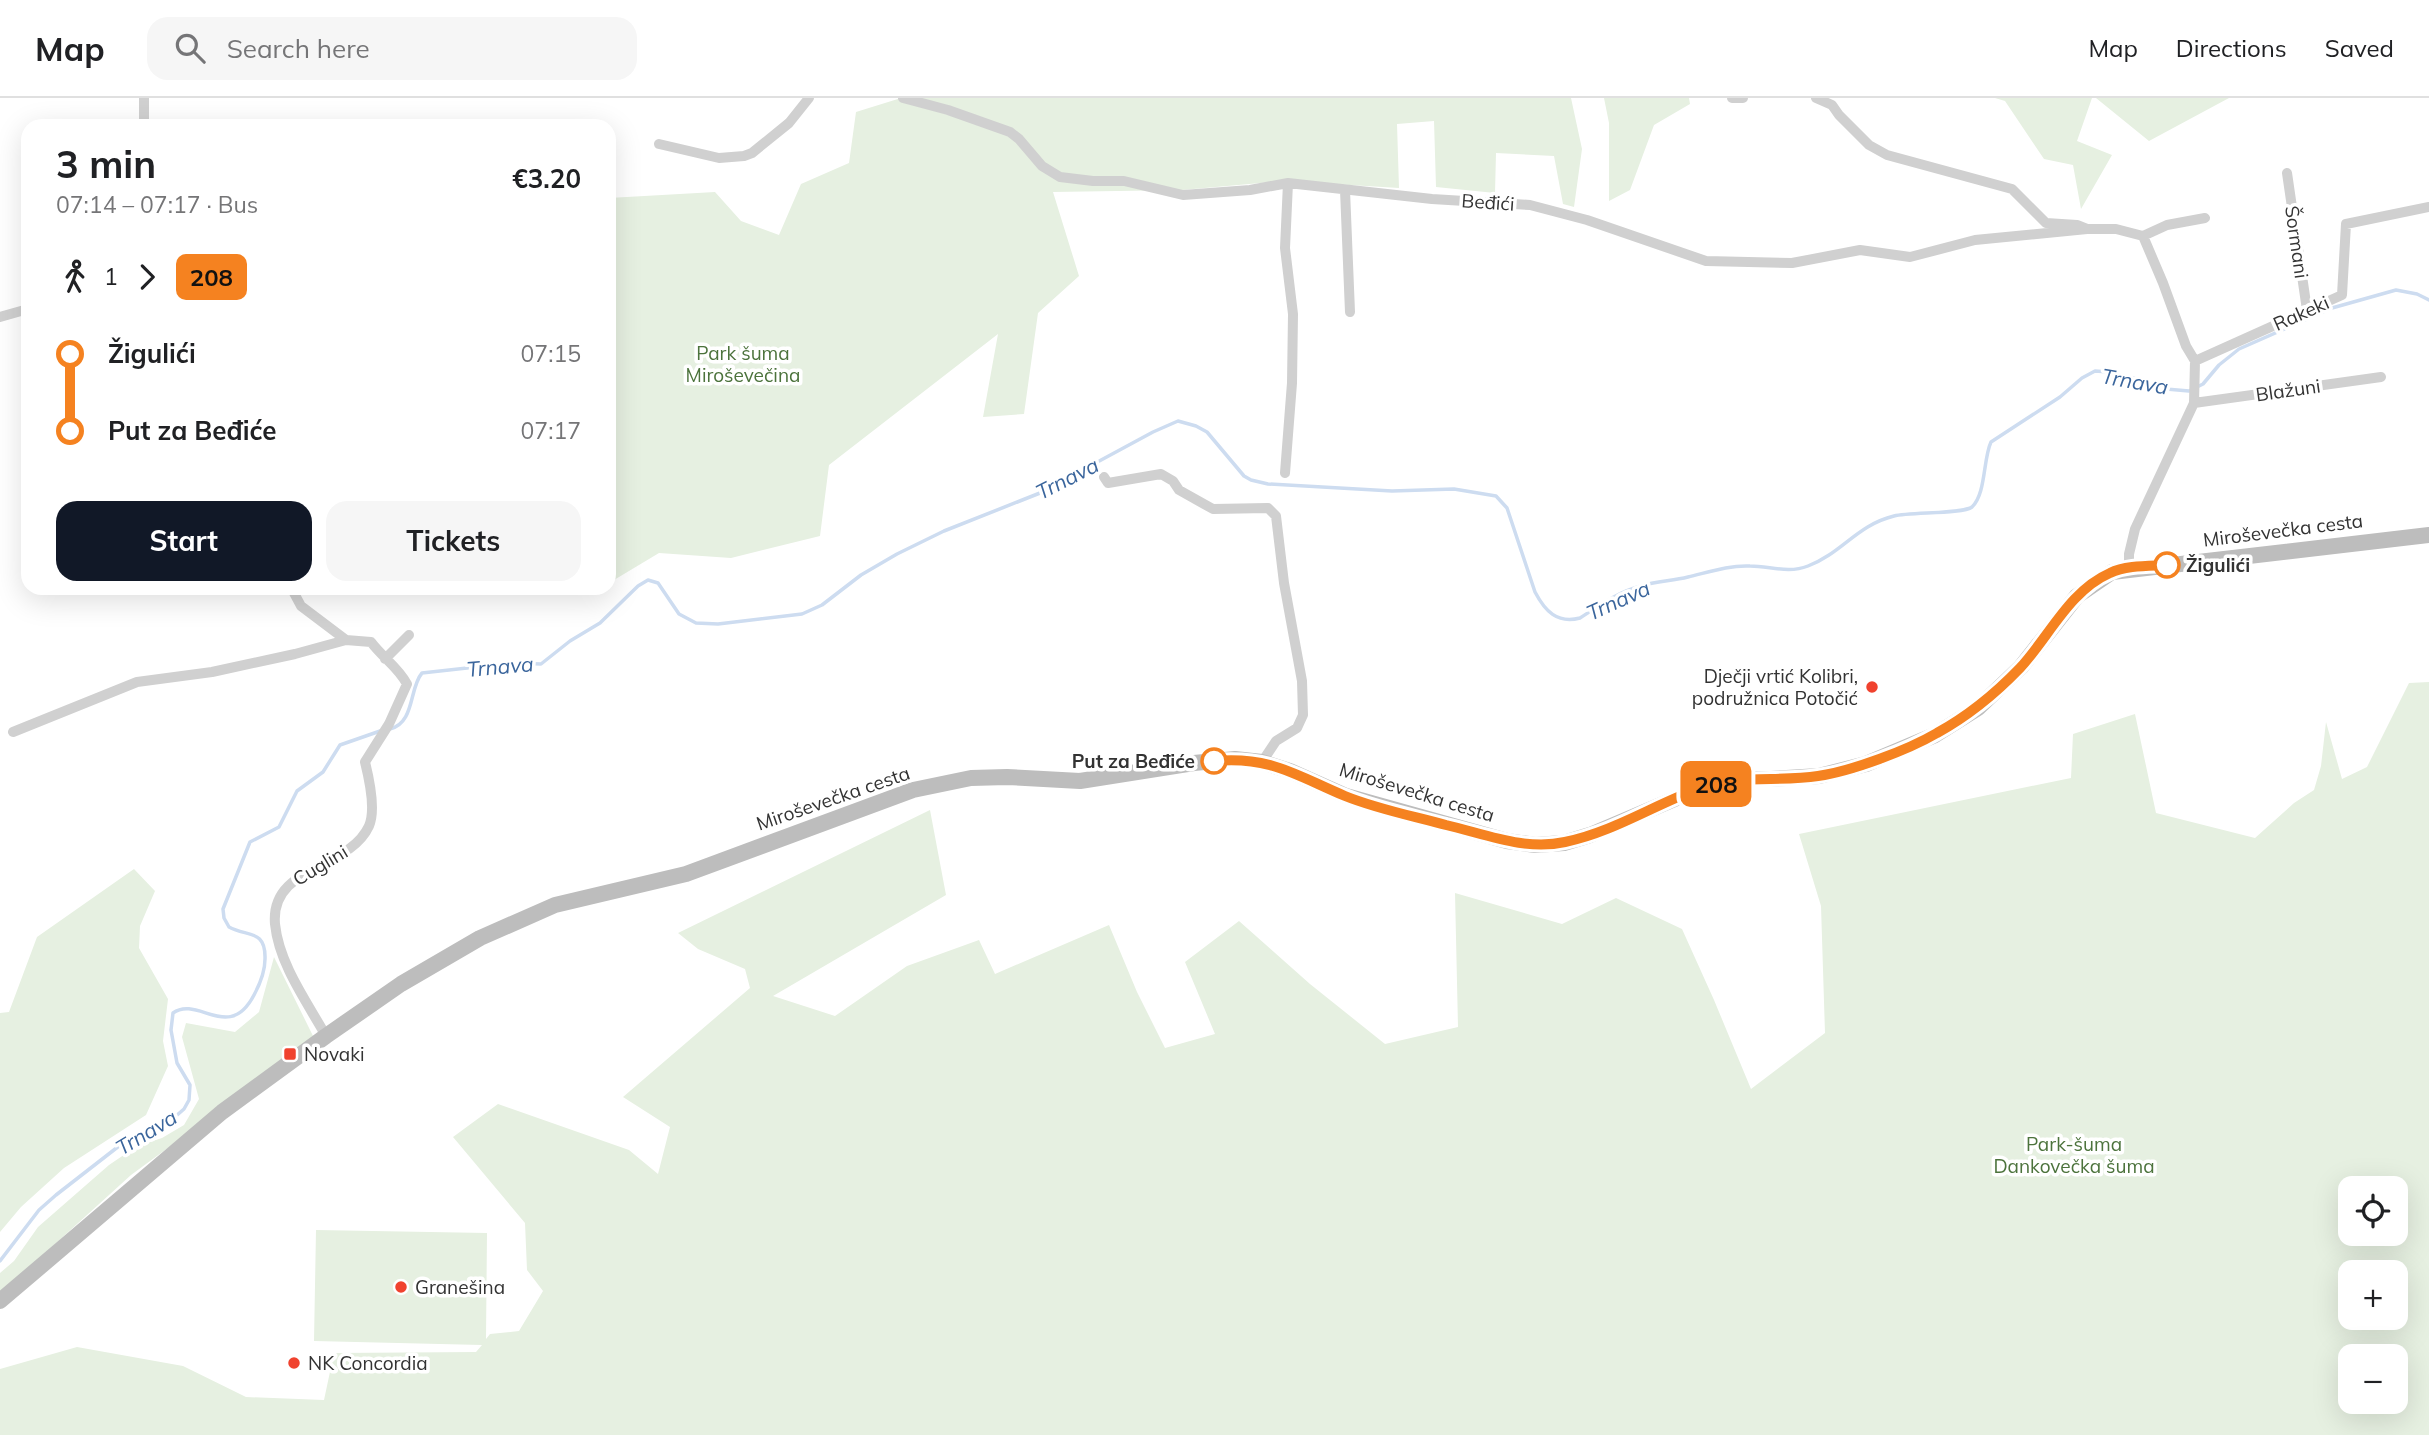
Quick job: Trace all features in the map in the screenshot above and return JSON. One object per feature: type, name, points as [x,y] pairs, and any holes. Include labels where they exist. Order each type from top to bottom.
[{"type":"main road","name":"Miroševečka cesta","points":[[0,1301],[222,1112],[401,984],[480,938],[555,905],[686,874],[914,790],[971,778],[1080,781],[1235,759],[1262,762],[1290,771],[1346,796],[1507,841],[1535,845],[1564,843],[1590,835],[1703,787],[1735,779],[1819,776],[1866,764],[1936,735],[1978,708],[2021,667],[2077,596],[2112,572],[2429,535]]},
{"type":"street","points":[[144,98],[144,119]]},
{"type":"street","points":[[659,144],[719,158],[744,156],[752,153],[789,123],[809,98]]},
{"type":"street","name":"Beđići","points":[[903,98],[948,110],[1010,132],[1042,166],[1060,177],[1124,181],[1184,195],[1250,190],[1288,183],[1432,199],[1530,205],[1587,220],[1706,261],[1792,263],[1860,250],[1910,257],[1975,240],[2087,229]]},
{"type":"street","points":[[1731,98],[1743,98]]},
{"type":"street","points":[[1816,98],[1832,105],[1869,145],[1887,155],[2012,189],[2046,223],[2077,225],[2087,229],[2116,229],[2143,236],[2166,225],[2204,218]]},
{"type":"street","name":"Šormani","points":[[2287,173],[2307,310]]},
{"type":"street","points":[[1285,472],[1292,383],[1293,314],[1285,247],[1288,183]]},
{"type":"street","points":[[1345,190],[1349,312]]},
{"type":"street","name":"Rakeki","points":[[2195,361],[2342,295],[2346,224],[2429,207]]},
{"type":"street","points":[[2129,569],[2129,554],[2136,529],[2194,401],[2195,361],[2186,346],[2143,236]]},
{"type":"street","points":[[0,317],[21,311]]},
{"type":"street","name":"Blažuni","points":[[2194,401],[2381,377]]},
{"type":"street","points":[[1104,477],[1108,483],[1161,474],[1173,481],[1179,490],[1213,509],[1268,508],[1276,516],[1284,583],[1302,681],[1303,715],[1297,728],[1276,741],[1262,762]]},
{"type":"street","name":"Cuglini","points":[[295,595],[301,606],[346,640],[371,642],[384,659],[399,668],[407,684],[386,729],[365,762],[370,784],[370,824],[356,843],[287,885],[276,904],[275,923],[290,973],[326,1036]]},
{"type":"street","points":[[384,659],[409,635]]},
{"type":"street","points":[[13,732],[136,681],[212,672],[346,640]]},
{"type":"green space","name":"Park šuma Miroševečina","points":[[901,98],[1571,98],[1582,149],[1574,207],[1563,204],[1554,156],[1496,153],[1495,193],[1436,187],[1434,121],[1397,124],[1399,188],[1284,181],[1182,190],[1053,192],[1079,276],[1038,313],[1024,414],[983,417],[998,334],[829,465],[820,536],[731,558],[659,553],[616,579],[616,198],[715,192],[741,221],[779,235],[801,184],[849,163],[856,112]]},
{"type":"green space","points":[[1604,98],[1689,98],[1690,104],[1654,125],[1630,190],[1609,201],[1609,123]]},
{"type":"green space","points":[[1995,98],[2092,98],[2077,141],[2112,155],[2081,209],[2073,165],[2044,159],[2005,101]]},
{"type":"green space","points":[[2096,98],[2229,98],[2149,141]]},
{"type":"green space","name":"Park-šuma Dankovečka šuma","points":[[2429,682],[2429,1435],[0,1435],[0,1369],[77,1347],[183,1366],[246,1397],[324,1400],[334,1353],[476,1352],[482,1345],[314,1341],[316,1230],[487,1233],[486,1339],[490,1334],[519,1331],[543,1291],[527,1270],[525,1223],[453,1137],[498,1104],[629,1150],[658,1174],[670,1127],[623,1097],[750,988],[745,969],[698,949],[678,933],[930,810],[946,895],[773,996],[835,1016],[907,966],[979,940],[995,974],[1109,925],[1137,992],[1165,1048],[1215,1034],[1185,962],[1239,921],[1310,984],[1385,1044],[1458,1027],[1455,893],[1562,924],[1616,898],[1682,929],[1751,1089],[1825,1033],[1821,906],[1799,834],[2071,778],[2073,734],[2135,714],[2156,813],[2255,838],[2294,803],[2314,790],[2321,766],[2326,722],[2342,779],[2367,767],[2409,683]]},
{"type":"green space","points":[[134,869],[155,891],[140,926],[139,948],[168,999],[163,1041],[168,1066],[146,1115],[64,1168],[21,1207],[0,1232],[0,1013],[9,1012],[37,937]]},
{"type":"green space","points":[[274,957],[315,1040],[131,1175],[0,1294],[0,1273],[14,1261],[38,1227],[109,1165],[137,1146],[162,1138],[184,1125],[199,1099],[182,1037],[186,1023],[235,1032],[259,1012]]},
{"type":"waterway","name":"Trnava","points":[[390,729],[404,720],[422,673],[512,663],[541,664],[570,641],[600,623],[638,586],[648,580],[658,583],[679,614],[696,623],[718,624],[802,614],[822,605],[861,575],[897,554],[944,531],[1040,493],[1178,421],[1207,432],[1244,476],[1251,480],[1268,484],[1392,491],[1454,489],[1496,496],[1507,508],[1539,599],[1553,614],[1572,619],[1580,618],[1609,599],[1647,584],[1734,567],[1757,566],[1786,570],[1801,568],[1831,554],[1859,532],[1881,520],[1894,516],[1958,511],[1972,507],[1980,494],[1991,442],[2095,371],[2138,379],[2166,389],[2189,391],[2203,384],[2219,365],[2239,349],[2332,308],[2396,290],[2417,294],[2429,300]]},
{"type":"waterway","name":"Trnava","points":[[0,1261],[39,1210],[56,1195],[128,1139],[168,1123],[184,1109],[189,1100],[190,1085],[177,1063],[171,1030],[173,1013],[193,1009],[224,1017],[234,1016],[244,1009],[254,995],[263,973],[264,949],[259,938],[229,927],[223,909],[250,842],[279,827],[297,791],[323,772],[340,745],[383,730]]},
{"type":"bus line","name":"208","points":[[1214,761],[1235,759],[1262,762],[1378,807],[1507,841],[1535,845],[1564,843],[1590,835],[1703,787],[1735,779],[1819,776],[1866,764],[1936,735],[1978,708],[2021,667],[2077,596],[2098,579],[2112,572],[2167,565]]},
{"type":"place","name":"Žigulići","points":[[2167,565]]},
{"type":"place","name":"Dječji vrtić Kolibri, podružnica Potočić","points":[[1872,687]]},
{"type":"place","name":"Put za Beđiće","points":[[1214,761]]},
{"type":"place","name":"Novaki","points":[[290,1054]]},
{"type":"place","name":"Granešina","points":[[401,1287]]},
{"type":"place","name":"NK Concordia","points":[[294,1363]]}]
